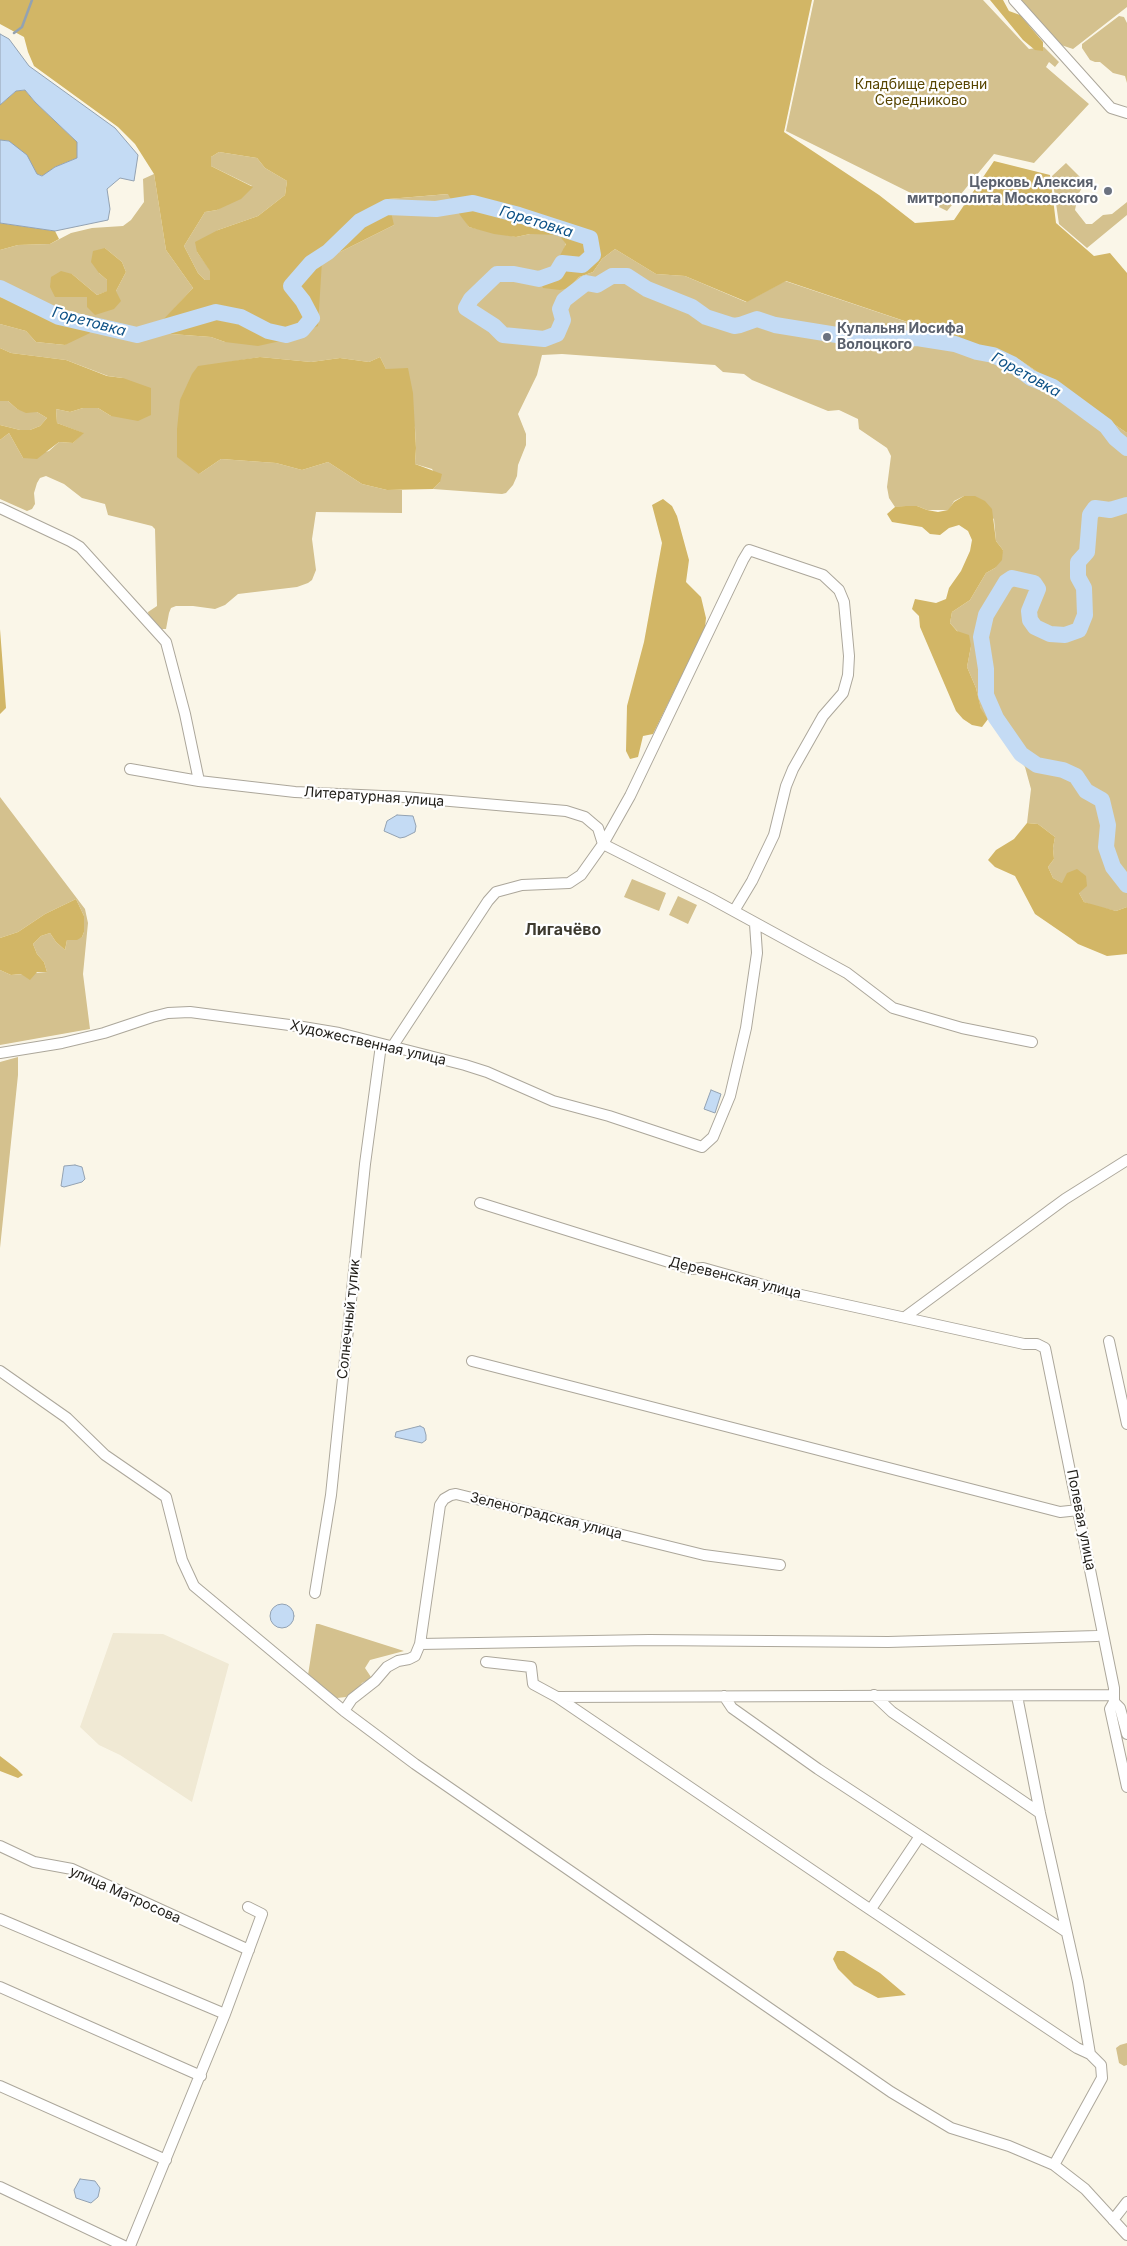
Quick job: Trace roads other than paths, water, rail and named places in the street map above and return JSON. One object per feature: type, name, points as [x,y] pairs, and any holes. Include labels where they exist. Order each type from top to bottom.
[{"type":"street","points":[[1014,0],[1111,108],[1127,113]]},
{"type":"street","points":[[0,508],[80,547],[166,642],[199,781]]},
{"type":"street","points":[[392,1047],[488,901],[496,892],[507,887],[522,885],[569,883],[581,875],[603,844],[630,796],[749,550],[823,575],[839,590],[844,602],[849,656],[846,686],[843,693],[824,716],[793,769],[786,786],[774,835],[752,881],[734,912]]},
{"type":"street","name":"Литературная улица","points":[[130,769],[199,781],[294,792],[404,797],[552,809],[584,817],[598,828],[603,844]]},
{"type":"street","points":[[603,844],[846,973],[892,1008],[955,1026],[1032,1042]]},
{"type":"street","name":"Художественная улица","points":[[0,1053],[62,1043],[104,1033],[152,1017],[190,1012],[297,1026],[381,1044],[487,1072],[554,1101],[609,1116],[702,1147],[713,1137],[730,1096],[746,1028],[757,953],[756,924]]},
{"type":"street","name":"Солнечный тупик","points":[[315,1593],[331,1495],[365,1164],[381,1044]]},
{"type":"street","points":[[905,1317],[1065,1198],[1127,1160]]},
{"type":"street","name":"Деревенская улица","points":[[480,1204],[691,1269],[703,1268],[792,1293],[1024,1344],[1037,1344]]},
{"type":"street","points":[[1109,1341],[1127,1424]]},
{"type":"street","name":"Полевая улица","points":[[1037,1344],[1045,1348],[1079,1510],[1114,1698],[1120,1708],[1127,1734]]},
{"type":"street","points":[[472,1361],[1060,1512],[1079,1510]]},
{"type":"street","points":[[0,1371],[67,1418],[106,1454],[166,1497],[182,1560],[194,1586],[344,1711],[422,1769],[891,2092],[951,2128],[1009,2146],[1054,2165],[1085,2189],[1127,2235]]},
{"type":"street","name":"Зеленоградская улица","points":[[420,1644],[440,1505],[444,1499],[456,1494],[704,1555],[780,1565]]},
{"type":"street","points":[[344,1711],[352,1699],[363,1692],[388,1667],[398,1661],[409,1660],[415,1656],[420,1644],[650,1640],[888,1642],[1097,1636]]},
{"type":"street","points":[[486,1662],[531,1666],[532,1684],[557,1697],[870,1910],[1078,2048],[1090,2054],[1101,2065],[1102,2078],[1054,2165]]},
{"type":"street","points":[[557,1697],[874,1695],[1114,1698]]},
{"type":"street","points":[[874,1695],[892,1712],[1040,1813]]},
{"type":"street","points":[[724,1696],[732,1708],[818,1769],[1065,1931]]},
{"type":"street","points":[[1017,1696],[1065,1931],[1078,1982],[1090,2054]]},
{"type":"street","name":"Полевая улица","points":[[1114,1698],[1110,1709],[1127,1787]]},
{"type":"street","points":[[870,1910],[920,1836]]},
{"type":"street","name":"улица Матросова","points":[[0,1846],[34,1862],[72,1869],[249,1950]]},
{"type":"street","points":[[130,2246],[226,2014],[262,1914],[248,1907]]},
{"type":"street","points":[[0,1919],[226,2014]]},
{"type":"street","points":[[0,1987],[201,2076]]},
{"type":"street","points":[[0,2086],[166,2160]]},
{"type":"street","points":[[0,2187],[124,2246]]},
{"type":"street","points":[[1113,2220],[1127,2202]]},
{"type":"water","points":[[0,34],[9,39],[29,66],[115,128],[138,155],[134,181],[120,178],[107,189],[110,209],[108,220],[55,231],[0,223],[0,140],[9,141],[27,155],[37,174],[42,176],[55,167],[77,158],[77,142],[25,90],[16,91],[0,105]]},
{"type":"water","points":[[397,815],[413,816],[416,826],[415,832],[400,838],[384,831],[387,821]]},
{"type":"water","points":[[711,1090],[721,1094],[715,1113],[704,1109]]},
{"type":"water","points":[[75,1165],[82,1167],[85,1179],[82,1182],[64,1187],[61,1186],[64,1166]]},
{"type":"water","points":[[420,1426],[424,1428],[426,1435],[426,1440],[422,1443],[395,1437],[396,1432]]},
{"type":"water","points":[[282,1604],[287,1605],[293,1611],[293,1621],[287,1627],[282,1628],[277,1627],[271,1621],[270,1616],[271,1611],[277,1605]]},
{"type":"water","points":[[80,2179],[95,2181],[100,2188],[98,2197],[91,2203],[76,2198],[74,2190]]},
{"type":"waterway","points":[[14,33],[22,27],[32,0]]},
{"type":"waterway","name":"Горетовка","points":[[0,288],[59,317],[137,335],[216,312],[241,317],[268,331],[286,335],[302,330],[312,318],[303,301],[291,286],[311,263],[328,252],[360,221],[387,207],[436,209],[473,203],[519,215],[590,238],[593,255],[582,265],[562,263],[556,273],[539,279],[514,274],[497,274],[471,299],[466,308],[494,326],[503,335],[544,339],[557,334],[563,320],[560,309],[564,300],[586,283],[597,285],[612,276],[627,276],[647,289],[692,307],[706,317],[734,326],[757,319],[775,325],[843,336],[888,340],[917,338],[955,344],[977,352],[993,355],[1012,364],[1031,378],[1053,387],[1106,426],[1115,438],[1127,448]]},
{"type":"waterway","name":"Горетовка","points":[[1127,505],[1110,510],[1095,508],[1090,515],[1087,552],[1078,562],[1078,577],[1084,588],[1085,615],[1079,630],[1065,635],[1050,634],[1035,627],[1030,620],[1029,611],[1038,589],[1034,583],[1012,578],[1006,582],[986,615],[981,637],[986,669],[986,695],[996,718],[1021,754],[1037,765],[1063,770],[1076,776],[1086,791],[1102,800],[1108,825],[1106,847],[1113,867],[1127,885]]},
{"type":"place","name":"Церковь Алексия, митрополита Московского","points":[[1108,191]]},
{"type":"place","name":"Купальня Иосифа Волоцкого","points":[[827,337]]},
{"type":"district","name":"Лигачёво","points":[[563,930]]},
{"type":"park label","name":"Кладбище деревни Середниково","points":[[921,94]]}]
